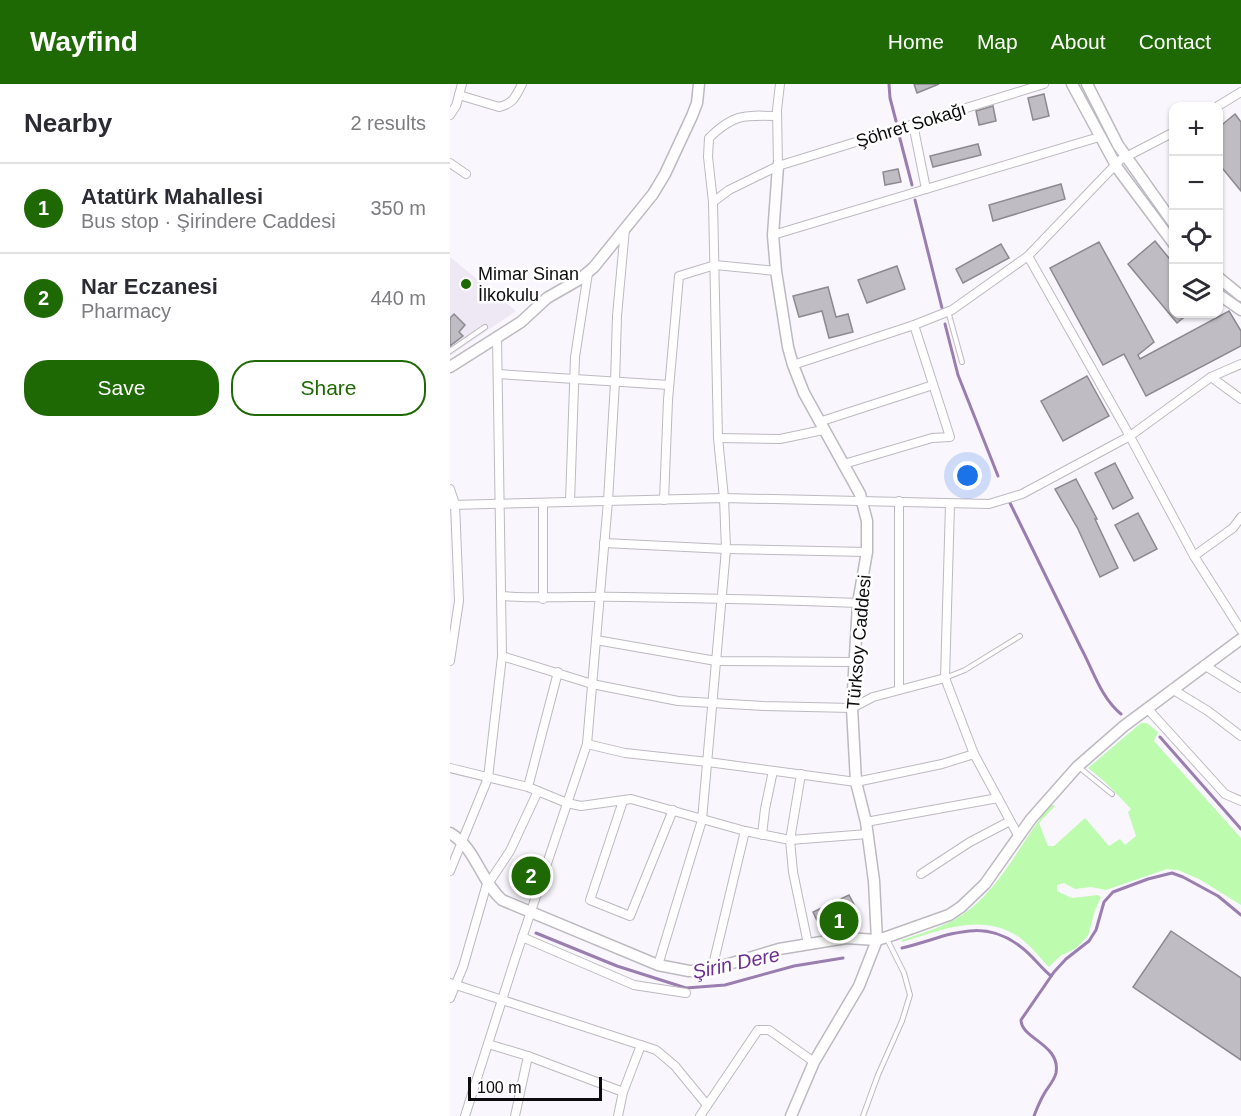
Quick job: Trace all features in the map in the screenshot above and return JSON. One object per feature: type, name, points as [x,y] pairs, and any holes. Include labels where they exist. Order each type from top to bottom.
[{"type":"street","points":[[450,115],[462,84]]},
{"type":"street","points":[[459,95],[499,107],[515,98],[522,84]]},
{"type":"street","points":[[450,367],[521,322],[547,298],[588,273],[653,194],[665,174],[697,103],[699,84]]},
{"type":"street","points":[[778,166],[777,116],[780,84]]},
{"type":"street","name":"Şöhret Sokağı","points":[[713,202],[729,190],[778,166],[1044,84]]},
{"type":"street","points":[[1072,84],[1116,165],[1169,239]]},
{"type":"street","points":[[1087,84],[1125,157],[1169,218]]},
{"type":"street","points":[[1223,103],[1241,92]]},
{"type":"street","points":[[658,965],[702,820],[726,549],[718,438],[715,265],[713,202],[708,157],[709,138],[725,122],[750,116],[777,116]]},
{"type":"street","points":[[913,124],[926,189]]},
{"type":"street","points":[[793,365],[914,325],[948,311],[1028,256],[1125,157],[1169,134]]},
{"type":"street","points":[[773,235],[1099,137]]},
{"type":"street","points":[[450,163],[466,174]]},
{"type":"street","name":"Türksoy Caddesi","points":[[778,166],[773,235],[776,271],[793,365],[821,426],[862,500],[867,521],[867,552],[858,603],[852,708],[856,782],[868,834],[882,939],[859,986],[814,1062],[791,1116]]},
{"type":"street","points":[[465,1116],[586,744],[608,501],[617,316],[625,228]]},
{"type":"street","points":[[1028,256],[1130,436],[1194,556],[1241,630]]},
{"type":"street","points":[[664,500],[669,385],[679,276],[715,265],[776,271]]},
{"type":"street","points":[[570,502],[575,357],[588,273]]},
{"type":"street","points":[[1223,281],[1241,296]]},
{"type":"street","points":[[1223,297],[1241,310]]},
{"type":"street","points":[[844,464],[932,438],[950,437],[914,325]]},
{"type":"street","points":[[450,872],[488,778],[502,656],[497,337]]},
{"type":"street","points":[[453,505],[724,498],[989,504],[1022,494],[1130,436],[1211,377],[1241,364]]},
{"type":"street","points":[[498,374],[669,385]]},
{"type":"street","points":[[1211,377],[1241,399]]},
{"type":"street","points":[[718,438],[780,439],[933,386]]},
{"type":"street","points":[[450,489],[459,601],[450,661]]},
{"type":"street","points":[[898,501],[899,690]]},
{"type":"street","points":[[543,503],[543,599]]},
{"type":"street","points":[[950,504],[945,678],[974,754],[1019,837]]},
{"type":"street","points":[[1194,556],[1233,528],[1241,517]]},
{"type":"street","points":[[604,543],[726,549],[867,552]]},
{"type":"street","points":[[501,596],[543,599],[721,598],[858,603]]},
{"type":"street","points":[[450,833],[471,851],[489,883],[502,900],[658,965],[700,971],[779,949],[846,938],[882,939],[949,915],[961,907],[985,884],[1031,819],[1077,766],[1147,708],[1241,639]]},
{"type":"street","points":[[596,640],[716,661],[854,662]]},
{"type":"street","points":[[502,656],[592,684],[678,701],[713,703],[852,708],[873,697],[945,678]]},
{"type":"street","points":[[1204,665],[1241,688]]},
{"type":"street","points":[[528,787],[558,672]]},
{"type":"street","points":[[1172,689],[1208,711],[1241,736]]},
{"type":"street","points":[[1147,708],[1225,794],[1241,801]]},
{"type":"street","points":[[586,744],[625,753],[856,782],[942,764],[974,754]]},
{"type":"street","points":[[450,768],[528,787],[567,803],[581,806],[631,799],[702,820],[790,840],[868,834]]},
{"type":"street","points":[[762,835],[773,771]]},
{"type":"street","points":[[801,774],[790,840],[793,872],[808,944]]},
{"type":"street","points":[[450,998],[453,983],[463,967],[489,883],[510,851],[538,791]]},
{"type":"street","points":[[866,822],[998,798]]},
{"type":"street","points":[[623,801],[590,900],[630,916],[673,810]]},
{"type":"street","points":[[921,874],[970,842],[1010,821]]},
{"type":"street","points":[[712,969],[745,831]]},
{"type":"street","points":[[522,937],[634,985],[686,993]]},
{"type":"street","points":[[453,983],[656,1050],[675,1066],[707,1106]]},
{"type":"street","points":[[700,1116],[758,1030],[769,1030],[814,1062]]},
{"type":"street","points":[[488,1044],[528,1056],[623,1092]]},
{"type":"street","points":[[618,1116],[623,1092],[641,1045]]},
{"type":"street","points":[[515,1116],[528,1056]]},
{"type":"lane","points":[[948,311],[962,362]]},
{"type":"lane","points":[[450,351],[485,327]]},
{"type":"lane","points":[[945,678],[964,670],[1020,636]]},
{"type":"lane","points":[[1077,766],[1112,794]]},
{"type":"lane","points":[[863,1116],[902,1021],[910,995],[904,972],[882,939]]},
{"type":"shaded area","name":"Mimar Sinan İlkokulu","points":[[450,257],[516,311],[450,356]]},
{"type":"green space","points":[[1141,723],[1147,723],[1158,732],[1154,741],[1241,838],[1241,905],[1199,879],[1178,870],[1167,869],[1106,890],[1091,887],[1075,889],[1064,883],[1057,885],[1057,891],[1072,898],[1098,895],[1101,897],[1088,936],[1075,949],[1060,956],[1049,967],[1019,937],[991,926],[976,924],[961,926],[902,942],[902,940],[948,923],[976,905],[1010,864],[1051,804],[1055,806],[1039,823],[1048,846],[1054,846],[1085,818],[1109,846],[1120,839],[1125,845],[1136,836],[1128,812],[1131,809],[1088,768]]},
{"type":"building","points":[[914,84],[939,84],[917,93]]},
{"type":"building","points":[[1044,94],[1049,116],[1033,120],[1028,98]]},
{"type":"building","points":[[993,106],[996,121],[979,125],[976,111]]},
{"type":"building","points":[[1235,114],[1241,122],[1241,191],[1223,169],[1223,124]]},
{"type":"building","points":[[978,144],[981,155],[933,167],[930,156]]},
{"type":"building","points":[[898,169],[901,182],[885,185],[883,172]]},
{"type":"building","points":[[1061,184],[1065,199],[993,221],[989,205]]},
{"type":"building","points":[[1155,241],[1169,258],[1169,313],[1128,264]]},
{"type":"building","points":[[1099,242],[1154,342],[1138,355],[1140,359],[1216,318],[1223,318],[1223,314],[1229,311],[1241,331],[1241,346],[1146,396],[1124,354],[1103,365],[1050,268]]},
{"type":"building","points":[[1001,244],[1009,258],[963,283],[956,269]]},
{"type":"building","points":[[897,266],[905,289],[867,303],[858,280]]},
{"type":"building","points":[[828,287],[836,317],[848,314],[853,332],[829,338],[822,311],[799,317],[793,296]]},
{"type":"building","points":[[454,314],[465,325],[459,332],[463,336],[450,346],[450,318]]},
{"type":"building","points":[[1173,318],[1183,318],[1177,323]]},
{"type":"building","points":[[1087,376],[1109,416],[1063,441],[1041,401]]},
{"type":"building","points":[[1115,463],[1133,498],[1113,509],[1095,473]]},
{"type":"building","points":[[1076,479],[1097,519],[1095,519],[1118,568],[1100,577],[1078,529],[1055,489]]},
{"type":"building","points":[[1138,513],[1157,549],[1134,561],[1115,525]]},
{"type":"building","points":[[849,895],[859,914],[823,933],[813,912]]},
{"type":"building","points":[[1171,931],[1241,978],[1241,1060],[1133,987]]},
{"type":"waterway","points":[[889,84],[896,121]]},
{"type":"waterway","points":[[899,135],[912,185]]},
{"type":"waterway","points":[[915,200],[942,308]]},
{"type":"waterway","points":[[945,324],[958,375],[998,476]]},
{"type":"waterway","points":[[1010,503],[1098,683],[1108,700],[1121,714]]},
{"type":"waterway","points":[[1160,737],[1241,829]]},
{"type":"waterway","points":[[1034,1116],[1055,1076],[1056,1063],[1047,1048],[1027,1032],[1021,1020],[1054,972],[1089,941],[1096,930],[1104,902],[1113,892],[1172,873],[1218,896],[1241,915]]},
{"type":"waterway","name":"Şirin Dere","points":[[902,948],[962,932],[991,932],[1006,937],[1021,947],[1051,976]]},
{"type":"waterway","name":"Şirin Dere","points":[[536,933],[617,966],[686,988],[725,985],[794,966],[843,958]]},
{"type":"place","name":"Mimar Sinan İlkokulu","points":[[466,284]]},
{"type":"place","name":"Nar Eczanesi","points":[[531,876]]},
{"type":"place","name":"Atatürk Mahallesi","points":[[839,921]]}]
